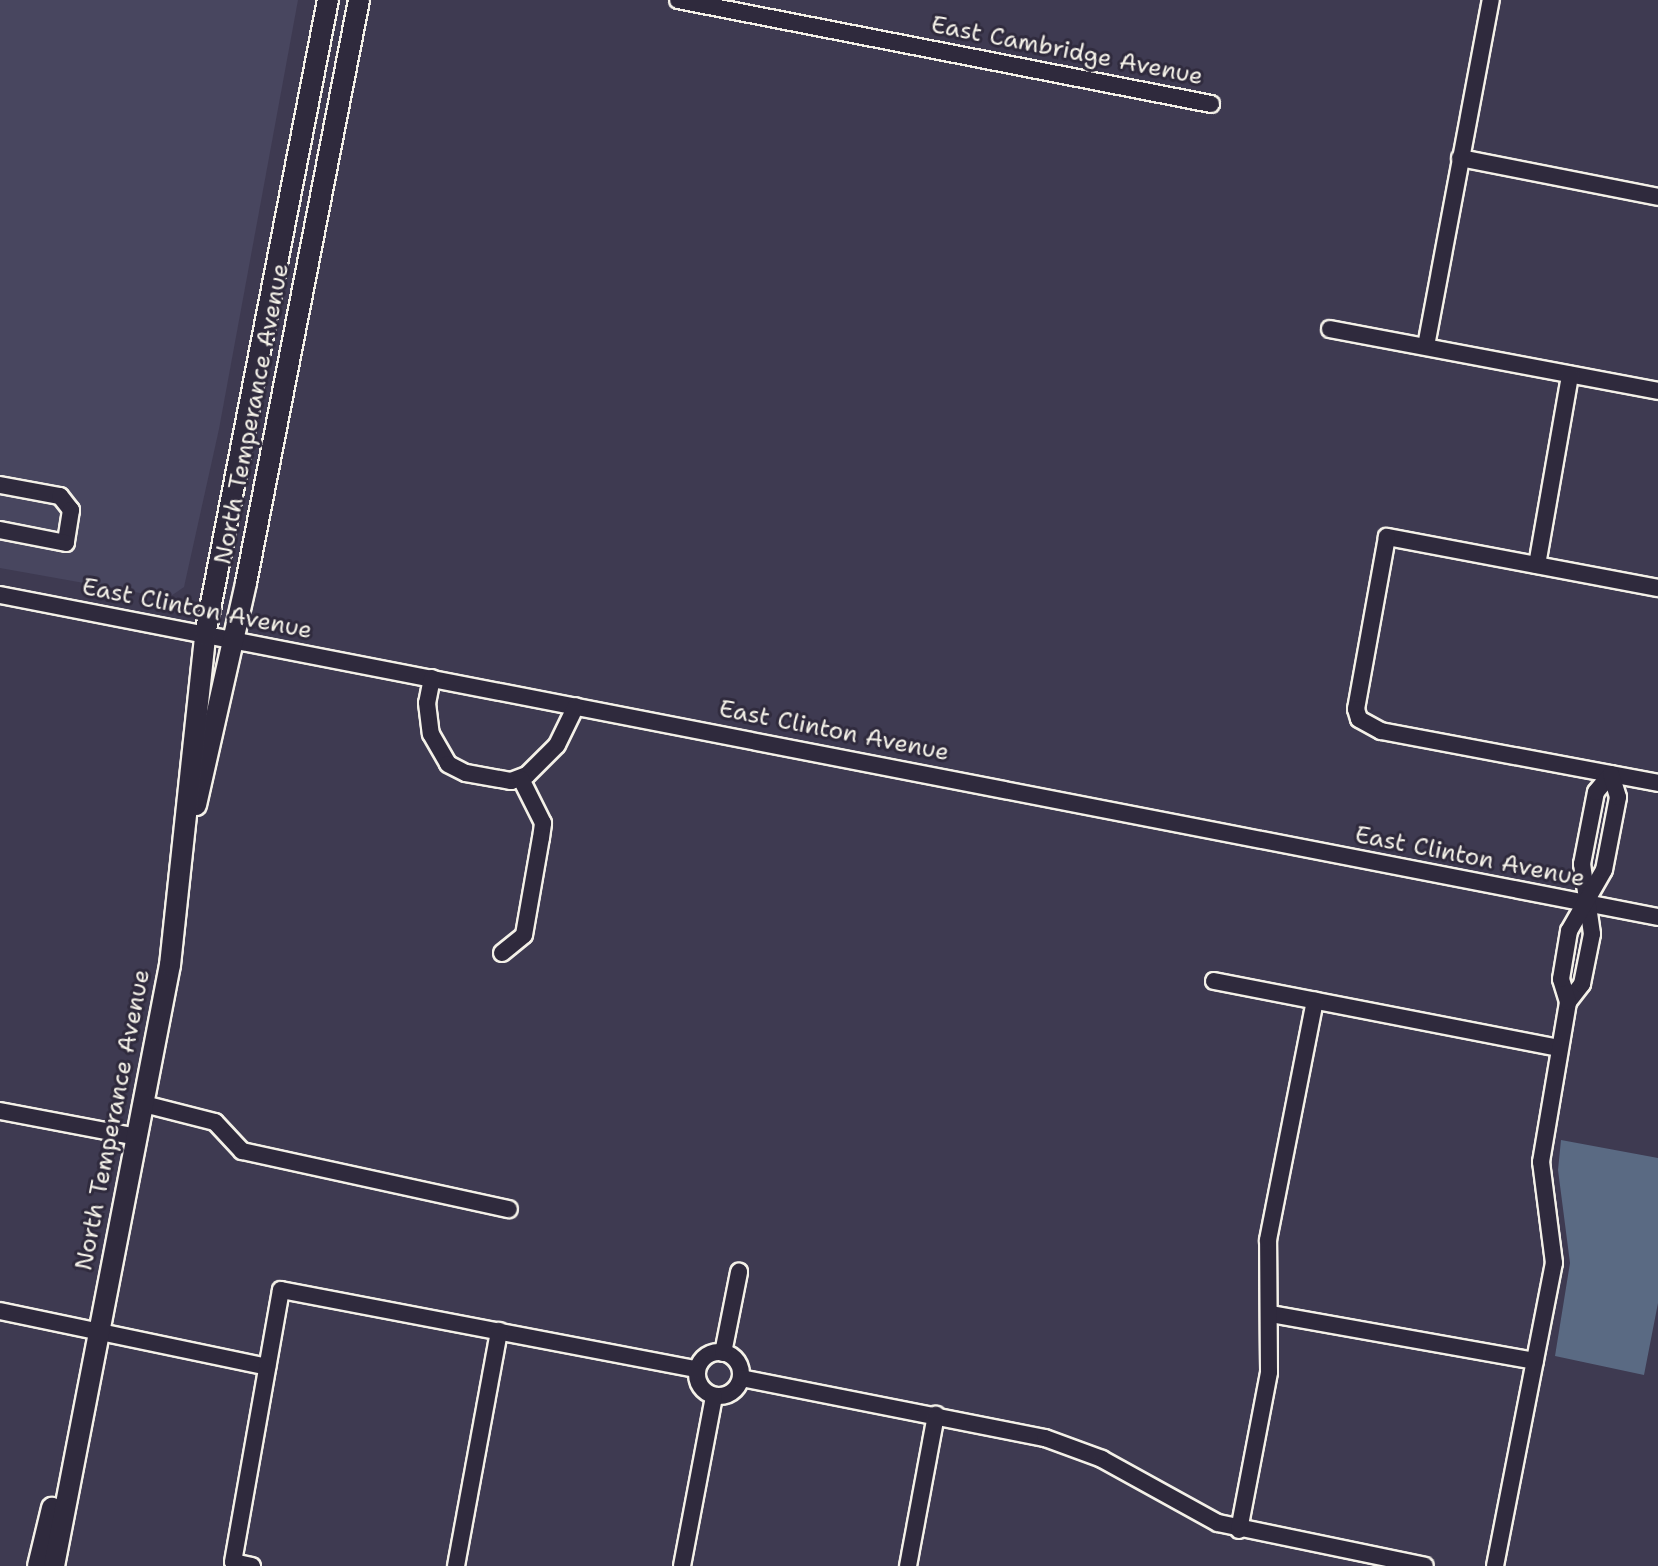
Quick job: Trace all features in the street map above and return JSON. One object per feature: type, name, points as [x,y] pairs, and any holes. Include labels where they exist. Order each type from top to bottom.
[{"type":"main road","name":"North Temperance Avenue","points":[[188,836],[189,755],[205,635],[328,0]]},
{"type":"main road","name":"North Temperance Avenue","points":[[54,1566],[97,1332],[144,1104],[188,836],[233,640],[359,0]]},
{"type":"main road","name":"North Temperance Avenue","points":[[38,1566],[82,1412]]},
{"type":"street","name":"East Cambridge Avenue","points":[[678,0],[1211,104]]},
{"type":"street","points":[[1426,346],[1491,0]]},
{"type":"street","points":[[1460,158],[1658,197]]},
{"type":"street","points":[[1330,329],[1658,391]]},
{"type":"street","points":[[1537,565],[1570,375]]},
{"type":"street","points":[[0,485],[68,501],[66,543],[0,530]]},
{"type":"street","points":[[1658,588],[1387,537],[1357,697],[1359,719],[1381,731],[1658,783]]},
{"type":"street","name":"East Clinton Avenue","points":[[0,595],[1658,917]]},
{"type":"street","points":[[432,678],[427,717],[435,745],[448,764],[466,773],[521,779],[557,745],[576,706]]},
{"type":"street","points":[[1586,904],[1604,870],[1618,797],[1611,774]]},
{"type":"street","points":[[1495,1566],[1554,1263],[1541,1162],[1568,1002],[1582,984],[1592,934],[1582,864],[1596,792],[1611,774]]},
{"type":"street","points":[[502,953],[524,935],[543,823],[521,779]]},
{"type":"street","points":[[1214,981],[1560,1048]]},
{"type":"street","points":[[1239,1530],[1269,1372],[1271,1314],[1268,1240],[1315,1001]]},
{"type":"street","points":[[144,1104],[215,1122],[242,1151],[509,1209]]},
{"type":"street","points":[[0,1111],[137,1137]]},
{"type":"street","points":[[723,1353],[739,1272]]},
{"type":"street","points":[[252,1566],[233,1562],[281,1290],[697,1369]]},
{"type":"street","points":[[0,1311],[267,1367]]},
{"type":"street","points":[[1271,1314],[1535,1361]]},
{"type":"street","points":[[456,1566],[499,1331]]},
{"type":"street","points":[[723,1353],[739,1365],[741,1378],[728,1394],[714,1396],[702,1389],[697,1369],[704,1358],[723,1353]]},
{"type":"street","points":[[741,1378],[936,1415],[1072,1446],[1196,1513],[1239,1530],[1425,1566]]},
{"type":"street","points":[[682,1566],[714,1396]]},
{"type":"street","points":[[908,1566],[936,1415]]},
{"type":"shaded area","points":[[0,0],[298,0],[219,429],[184,587],[168,598],[0,568]]},
{"type":"water","points":[[1561,1140],[1658,1158],[1658,1303],[1644,1375],[1555,1356],[1570,1263],[1558,1170]]}]
